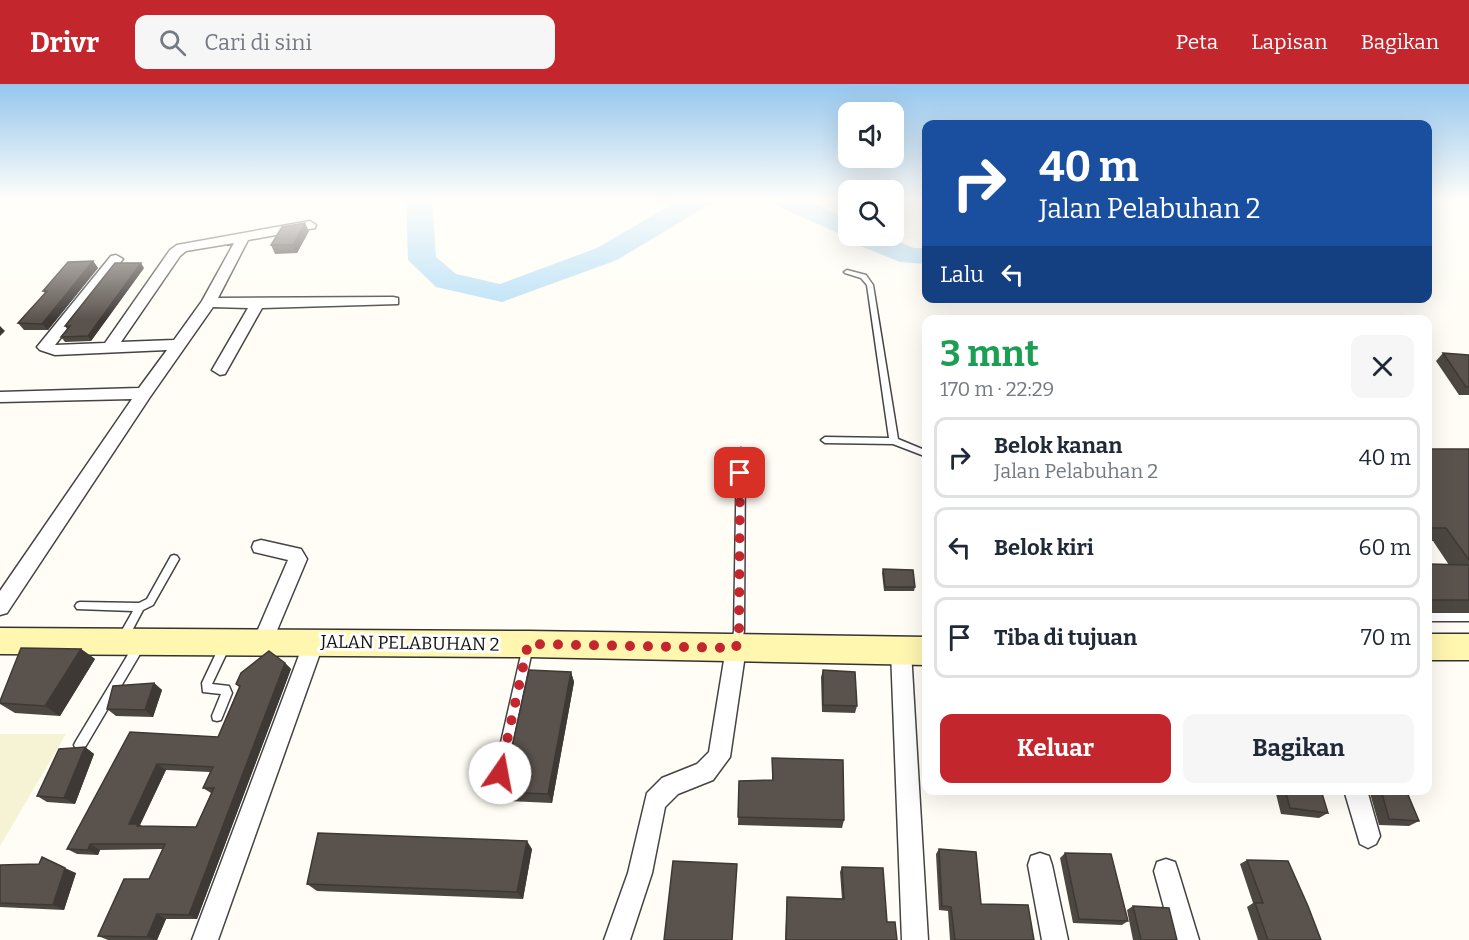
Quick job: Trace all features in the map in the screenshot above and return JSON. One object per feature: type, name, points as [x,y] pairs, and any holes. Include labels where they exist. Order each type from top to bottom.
[{"type":"main road","name":"JALAN PELABUHAN 2","points":[[0,641],[263,641],[914,651]]},
{"type":"main road","points":[[1432,645],[1469,647]]},
{"type":"street","points":[[109,348],[178,250],[196,243],[217,240]]},
{"type":"street","points":[[0,607],[144,393],[209,302],[242,240]]},
{"type":"street","points":[[116,259],[45,347],[56,350],[178,345]]},
{"type":"street","points":[[209,302],[257,304],[393,301]]},
{"type":"street","points":[[220,370],[257,304]]},
{"type":"street","points":[[0,397],[144,393]]},
{"type":"street","points":[[261,547],[294,554],[298,559],[263,641]]},
{"type":"street","points":[[205,940],[314,642]]},
{"type":"street","points":[[617,940],[640,873],[655,801],[670,786],[705,772],[719,757],[736,648]]},
{"type":"street","points":[[914,651],[915,940]]},
{"type":"street","points":[[1356,795],[1368,836]]},
{"type":"street","points":[[1040,865],[1055,940]]},
{"type":"street","points":[[1166,871],[1186,940]]},
{"type":"lane","points":[[847,272],[861,274],[870,285],[894,441]]},
{"type":"lane","points":[[825,440],[894,441],[922,452]]},
{"type":"lane","points":[[736,648],[739,631],[741,451]]},
{"type":"lane","points":[[80,606],[140,607],[150,602],[174,560]]},
{"type":"lane","points":[[80,745],[132,641],[140,607]]},
{"type":"lane","points":[[1432,617],[1469,617]]},
{"type":"lane","points":[[217,717],[226,693],[225,689],[207,689],[207,683],[227,641]]},
{"type":"lane","points":[[500,773],[528,644]]},
{"type":"shaded area","points":[[0,734],[66,734],[0,846]]},
{"type":"building","points":[[274,240],[296,240],[293,245],[271,245]]},
{"type":"building","points":[[93,261],[42,324],[18,323],[47,291],[43,291],[68,262]]},
{"type":"building","points":[[115,263],[141,263],[88,336],[61,337],[70,326],[65,326]]},
{"type":"building","points":[[1443,353],[1469,355],[1469,387],[1466,387]]},
{"type":"building","points":[[1432,449],[1469,449],[1469,560],[1446,528],[1432,528]]},
{"type":"building","points":[[1432,564],[1469,565],[1469,600],[1432,600]]},
{"type":"building","points":[[883,569],[913,570],[915,587],[885,587]]},
{"type":"building","points":[[21,648],[81,649],[45,706],[0,703]]},
{"type":"building","points":[[269,651],[285,663],[189,915],[157,914],[147,937],[98,936],[124,879],[149,879],[165,844],[90,844],[88,850],[67,849],[130,732],[218,737],[240,686],[236,684],[241,673]],"holes":[[[157,764],[213,767],[203,788],[214,788],[196,827],[129,824]]]},
{"type":"building","points":[[529,670],[571,672],[548,794],[502,792]]},
{"type":"building","points":[[823,670],[855,672],[857,706],[823,705]]},
{"type":"building","points":[[154,683],[145,710],[107,709],[113,686]]},
{"type":"building","points":[[85,747],[64,798],[37,796],[59,749]]},
{"type":"building","points":[[772,758],[843,760],[844,820],[738,817],[739,781],[773,780]]},
{"type":"building","points":[[1286,795],[1323,795],[1328,813],[1290,808]]},
{"type":"building","points":[[1382,795],[1408,795],[1419,821],[1389,819]]},
{"type":"building","points":[[318,833],[527,841],[517,892],[307,884]]},
{"type":"building","points":[[939,849],[976,852],[981,904],[1028,905],[1034,940],[955,940],[951,907],[942,906]]},
{"type":"building","points":[[1065,853],[1111,854],[1128,921],[1079,919]]},
{"type":"building","points":[[42,857],[65,868],[53,905],[0,903],[0,865],[39,864]]},
{"type":"building","points":[[1247,860],[1288,861],[1321,940],[1268,940],[1255,903],[1263,903]]},
{"type":"building","points":[[673,861],[737,864],[732,940],[664,940]]},
{"type":"building","points":[[842,867],[883,868],[887,922],[895,922],[897,940],[786,940],[787,897],[844,899]]},
{"type":"building","points":[[1133,906],[1169,908],[1177,940],[1141,940]]},
{"type":"waterway","points":[[421,240],[422,260],[446,281],[502,293],[607,254],[631,240]]},
{"type":"waterway","points":[[886,246],[910,256],[922,256]]},
{"type":"route","points":[[500,773],[528,644],[736,648],[739,631],[740,473]]}]
